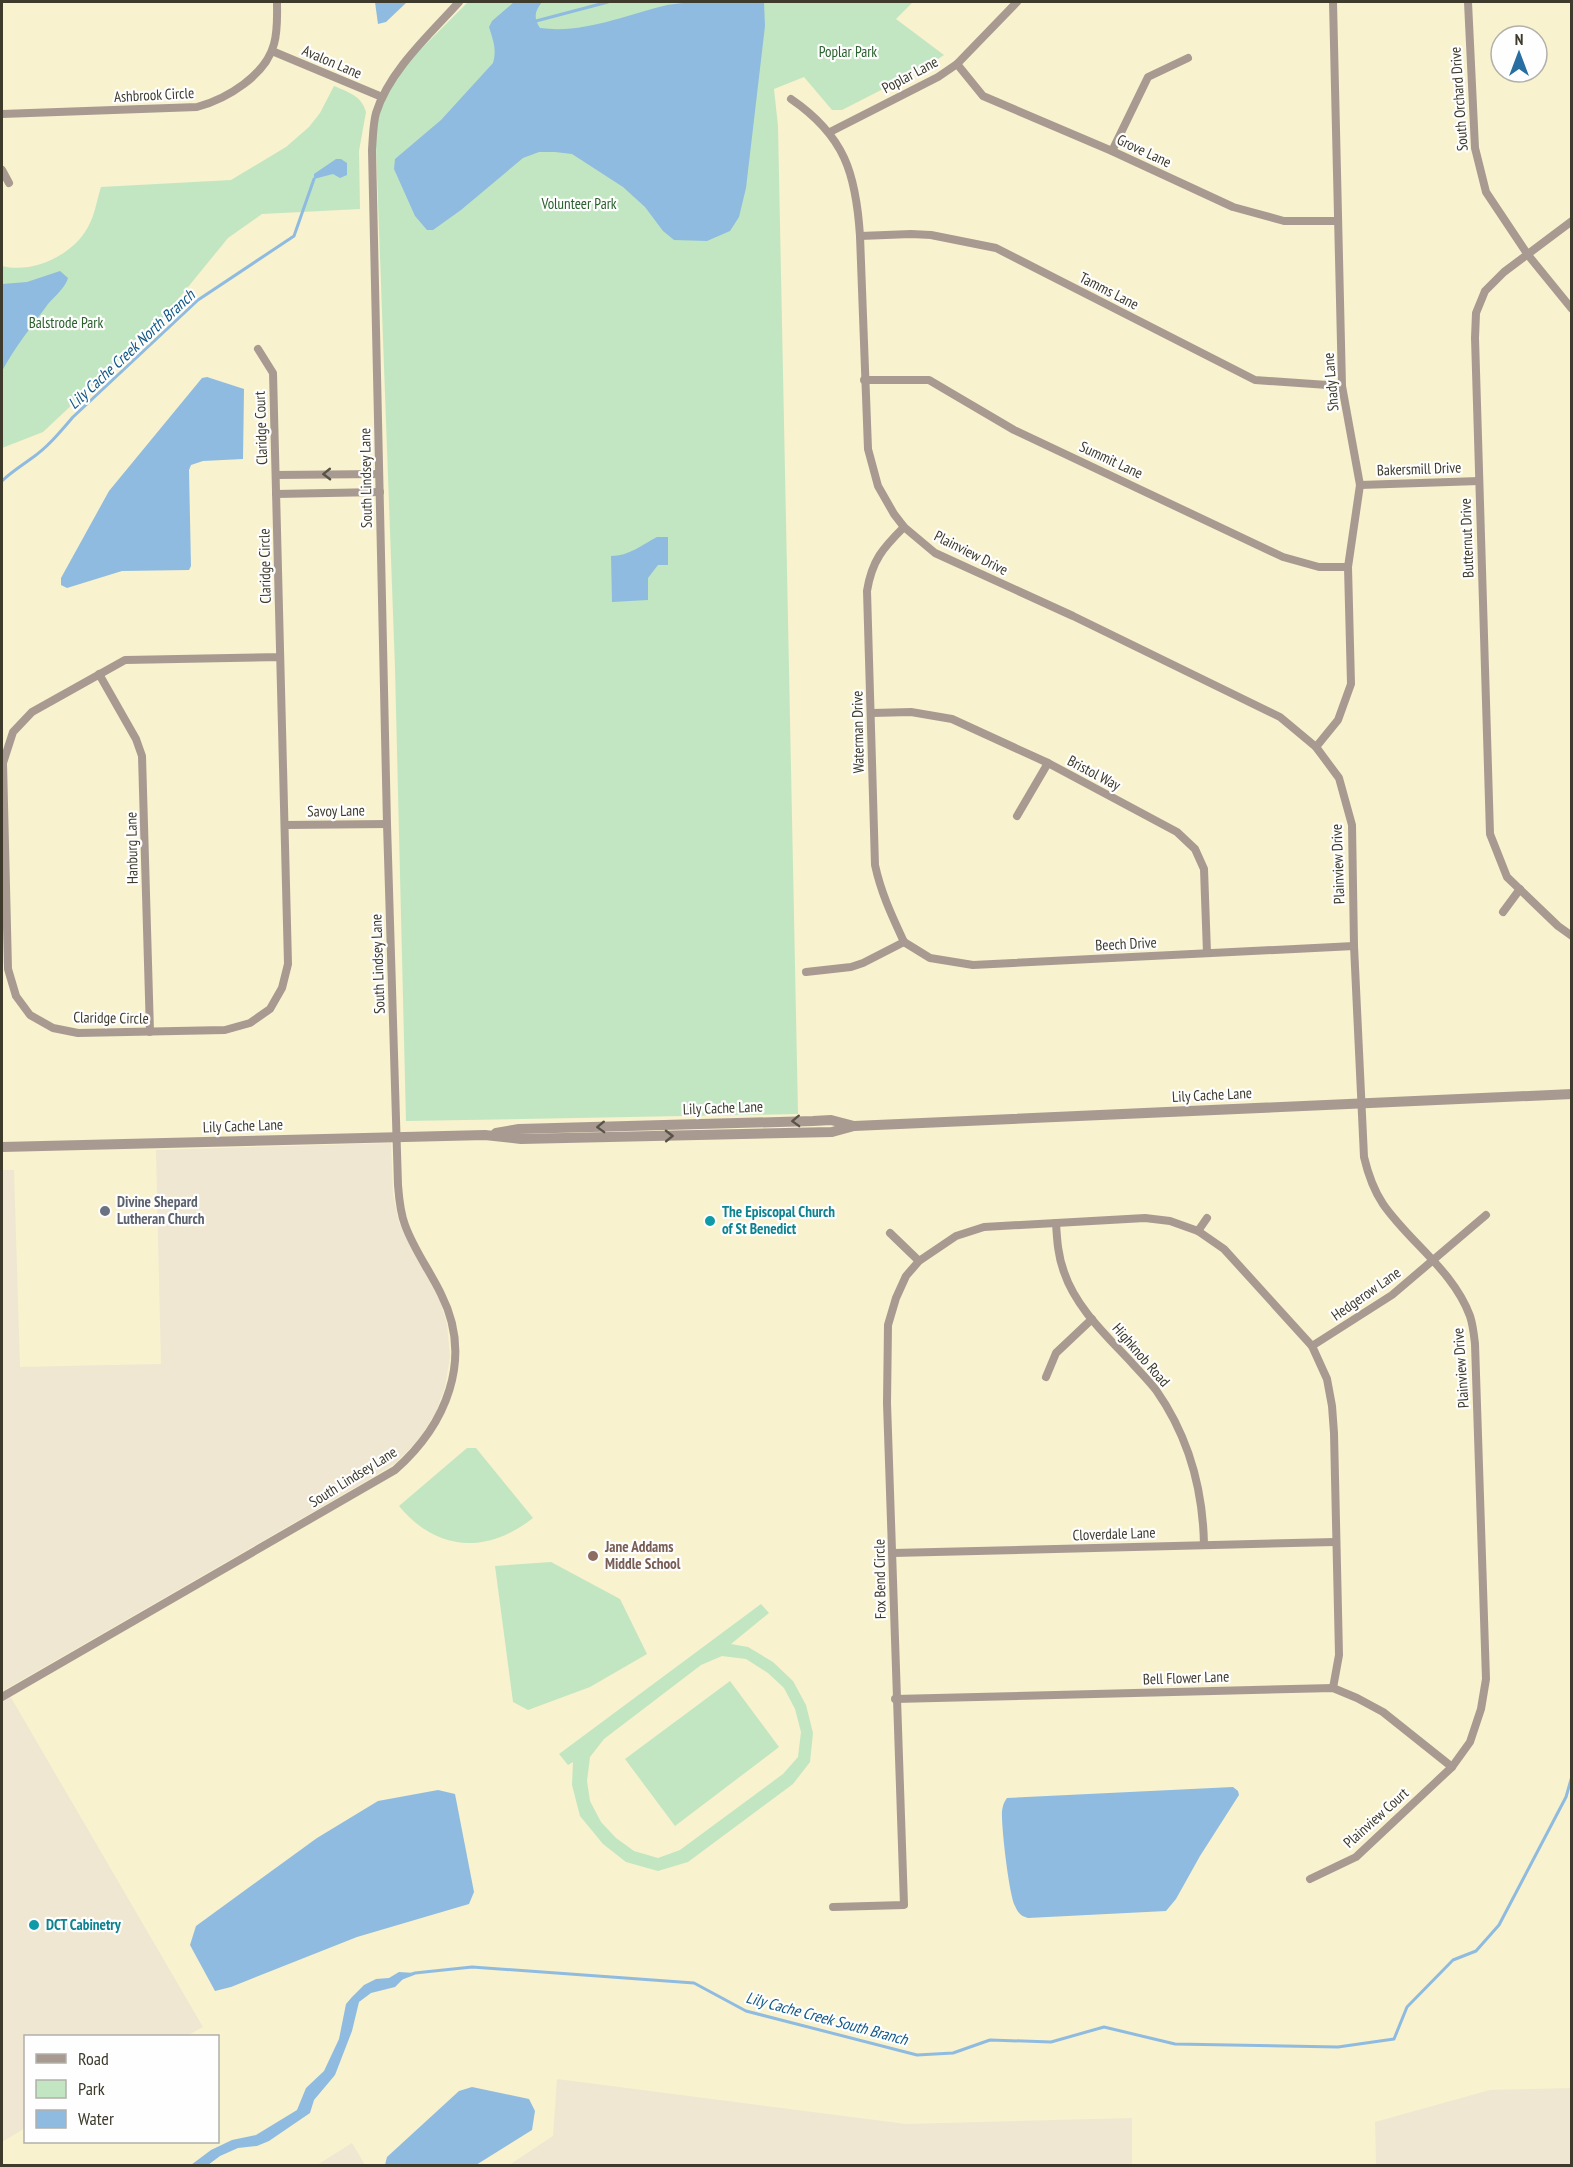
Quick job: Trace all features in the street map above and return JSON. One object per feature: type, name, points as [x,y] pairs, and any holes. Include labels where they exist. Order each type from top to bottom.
[{"type":"street","name":"Ashbrook Circle","points":[[2,114],[197,107],[216,100],[252,77],[265,63],[272,51],[276,31],[277,2]]},
{"type":"street","name":"South Lindsey Lane","points":[[2,1697],[394,1470],[424,1440],[443,1410],[449,1392],[453,1373],[454,1339],[450,1315],[404,1223],[398,1185],[387,824],[372,150],[376,114],[393,77],[459,2]]},
{"type":"street","name":"Poplar Lane","points":[[830,132],[938,77],[957,64],[1017,2]]},
{"type":"street","name":"Shady Lane","points":[[1316,747],[1338,720],[1351,684],[1348,567],[1360,485],[1342,386],[1333,2]]},
{"type":"street","name":"South Orchard Drive","points":[[1468,2],[1475,148],[1486,192],[1528,255],[1572,309]]},
{"type":"street","name":"Avalon Lane","points":[[272,51],[382,97]]},
{"type":"street","points":[[1112,151],[1148,77],[1188,58]]},
{"type":"street","name":"Grove Lane","points":[[957,64],[983,96],[1112,151],[1233,207],[1284,221],[1338,221]]},
{"type":"street","name":"Plainview Drive","points":[[791,99],[810,112],[830,132],[853,180],[858,205],[860,236],[868,449],[878,486],[904,527],[935,553],[1073,616],[1280,717],[1316,747],[1339,778],[1352,825],[1354,946],[1361,1103],[1364,1157],[1369,1179],[1383,1204],[1449,1278],[1471,1318],[1475,1344],[1486,1679],[1481,1709],[1470,1742],[1452,1767]]},
{"type":"street","points":[[2,170],[9,183]]},
{"type":"street","name":"Butternut Drive","points":[[1572,221],[1504,272],[1485,291],[1476,313],[1474,338],[1490,834],[1507,877],[1558,926],[1572,936]]},
{"type":"street","name":"Tamms Lane","points":[[860,236],[931,235],[996,248],[1255,380],[1342,386]]},
{"type":"street","name":"Claridge Court","points":[[258,349],[273,374],[276,475]]},
{"type":"street","name":"Summit Lane","points":[[864,380],[929,380],[1014,430],[1284,556],[1319,567],[1348,567]]},
{"type":"street","points":[[276,475],[379,474]]},
{"type":"street","name":"Claridge Circle","points":[[276,475],[288,964],[282,988],[270,1009],[250,1023],[225,1030],[78,1033],[53,1028],[30,1015],[16,996],[8,969],[3,763],[13,732],[32,712],[125,660],[280,657]]},
{"type":"street","name":"Bakersmill Drive","points":[[1360,485],[1479,481]]},
{"type":"street","points":[[276,494],[380,492]]},
{"type":"street","name":"Waterman Drive","points":[[904,527],[878,556],[869,577],[867,591],[875,865],[885,903],[904,942]]},
{"type":"street","name":"Hanburg Lane","points":[[99,674],[136,740],[142,756],[150,1032]]},
{"type":"street","name":"Bristol Way","points":[[872,713],[911,712],[952,719],[1048,764],[1177,832],[1195,849],[1204,868],[1208,953]]},
{"type":"street","points":[[1017,816],[1048,764]]},
{"type":"street","name":"Savoy Lane","points":[[286,825],[387,824]]},
{"type":"street","points":[[1503,912],[1520,889]]},
{"type":"street","points":[[806,972],[851,967],[904,942]]},
{"type":"street","name":"Beech Drive","points":[[904,942],[930,958],[973,965],[1354,946]]},
{"type":"street","name":"Lily Cache Lane","points":[[2,1147],[485,1135],[519,1129],[831,1120],[854,1126],[1572,1094]]},
{"type":"street","name":"Hedgerow Lane","points":[[1312,1346],[1392,1295],[1486,1215]]},
{"type":"street","points":[[1198,1231],[1207,1218]]},
{"type":"street","name":"Fox Bend Circle","points":[[833,1907],[904,1905],[895,1699],[887,1337],[890,1314],[906,1276],[919,1261],[956,1236],[984,1227],[1154,1219],[1170,1221],[1198,1231],[1224,1249],[1312,1346],[1327,1379],[1332,1406],[1339,1655],[1333,1688]]},
{"type":"street","name":"Highknob Road","points":[[1056,1223],[1059,1256],[1064,1274],[1077,1299],[1156,1390],[1183,1437],[1201,1494],[1204,1545]]},
{"type":"street","points":[[890,1233],[919,1261]]},
{"type":"street","points":[[1046,1377],[1056,1353],[1092,1319]]},
{"type":"street","name":"Cloverdale Lane","points":[[893,1553],[1335,1542]]},
{"type":"street","name":"Bell Flower Lane","points":[[895,1699],[1333,1688],[1383,1712],[1452,1767]]},
{"type":"street","name":"Plainview Court","points":[[1310,1879],[1356,1857],[1452,1767]]},
{"type":"shaded area","points":[[391,1143],[393,1194],[399,1223],[440,1301],[447,1324],[450,1356],[445,1387],[436,1412],[420,1438],[396,1463],[6,1689],[203,2027],[188,2035],[24,2035],[24,2129],[2,2142],[2,1170],[14,1170],[20,1367],[161,1364],[156,1150]]},
{"type":"shaded area","points":[[557,2079],[906,2124],[1132,2118],[1132,2165],[509,2165],[553,2136]]},
{"type":"shaded area","points":[[1571,2088],[1571,2165],[1376,2165],[1375,2122],[1490,2090]]},
{"type":"shaded area","points":[[352,2143],[365,2165],[317,2165]]},
{"type":"green space","name":"Volunteer Park","points":[[468,2],[913,2],[896,19],[944,55],[928,66],[842,110],[832,110],[804,77],[774,89],[778,126],[798,1114],[406,1121],[395,668],[375,119],[393,77]]},
{"type":"green space","name":"Balstrode Park","points":[[334,86],[358,98],[366,112],[359,151],[360,209],[262,214],[228,238],[157,325],[43,432],[2,448],[2,266],[14,268],[39,265],[73,246],[90,222],[101,187],[231,180],[286,147],[309,127],[320,113]]},
{"type":"green space","points":[[467,1448],[476,1448],[533,1518],[516,1530],[498,1538],[463,1543],[446,1540],[430,1532],[414,1521],[399,1506]]},
{"type":"green space","points":[[551,1562],[620,1599],[647,1654],[590,1687],[528,1710],[513,1702],[495,1566]]},
{"type":"green space","points":[[761,1604],[769,1613],[731,1644],[748,1647],[773,1662],[793,1681],[806,1705],[813,1733],[810,1762],[793,1784],[688,1862],[658,1871],[626,1862],[603,1844],[580,1816],[572,1785],[573,1762],[568,1765],[559,1754]],"holes":[[[722,1656],[746,1659],[768,1673],[784,1688],[795,1709],[801,1732],[798,1757],[783,1774],[680,1850],[658,1858],[634,1851],[616,1838],[601,1822],[590,1801],[587,1781],[590,1757],[604,1739],[701,1665]]]},
{"type":"green space","points":[[730,1681],[779,1747],[675,1826],[625,1759]]},
{"type":"water","points":[[375,2],[407,2],[386,22],[378,24]]},
{"type":"water","points":[[514,2],[542,2],[536,14],[536,21],[540,28],[556,29],[588,26],[679,3],[764,2],[765,26],[746,188],[739,217],[730,231],[707,241],[674,240],[663,231],[645,207],[623,187],[572,154],[555,152],[539,152],[523,158],[461,210],[433,230],[427,230],[415,216],[394,169],[395,159],[441,120],[493,63],[495,49],[489,27],[492,21]]},
{"type":"water","points":[[336,159],[347,163],[347,175],[340,178],[333,174],[314,179],[314,174]]},
{"type":"water","points":[[60,271],[68,278],[65,285],[48,304],[2,371],[2,284],[27,282]]},
{"type":"water","points":[[207,377],[244,389],[243,459],[203,461],[191,465],[189,470],[191,566],[189,570],[122,571],[67,588],[61,585],[61,578],[109,491],[202,378]]},
{"type":"water","points":[[657,537],[668,537],[668,565],[658,565],[648,578],[648,600],[612,602],[611,556],[630,552]]},
{"type":"water","points":[[1233,1787],[1239,1795],[1176,1899],[1166,1911],[1028,1918],[1017,1911],[1010,1888],[1003,1830],[1002,1811],[1007,1798]]},
{"type":"water","points":[[438,1790],[455,1794],[474,1892],[469,1904],[357,1937],[231,1987],[215,1991],[190,1945],[196,1926],[317,1838],[378,1801]]},
{"type":"water","points":[[399,1972],[415,1973],[406,1976],[395,1987],[371,1993],[359,2002],[352,2031],[335,2075],[314,2100],[310,2113],[269,2141],[257,2146],[238,2148],[220,2156],[208,2165],[191,2165],[211,2150],[232,2140],[256,2135],[297,2110],[306,2088],[324,2071],[339,2039],[346,2004],[364,1985],[376,1979],[389,1978]]},
{"type":"water","points":[[472,2087],[529,2099],[535,2111],[532,2130],[476,2165],[385,2165],[387,2157],[459,2091]]},
{"type":"waterway","name":"Lily Cache Creek North Branch","points":[[536,21],[608,2]]},
{"type":"waterway","name":"Lily Cache Creek North Branch","points":[[2,481],[38,454],[73,417],[198,300],[294,236],[314,179]]},
{"type":"waterway","name":"Lily Cache Creek South Branch","points":[[402,1978],[415,1973],[472,1967],[694,1983],[746,2011],[917,2055],[953,2053],[990,2040],[1051,2042],[1104,2027],[1175,2044],[1338,2047],[1394,2039],[1407,2007],[1453,1960],[1476,1951],[1499,1925],[1566,1797],[1572,1776]]},
{"type":"place","name":"Divine Shepard Lutheran Church","points":[[105,1211]]},
{"type":"place","name":"The Episcopal Church of St Benedict","points":[[710,1221]]},
{"type":"place","name":"Jane Addams Middle School","points":[[593,1556]]},
{"type":"place","name":"DCT Cabinetry","points":[[34,1925]]},
{"type":"park label","name":"Poplar Park","points":[[848,52]]}]
